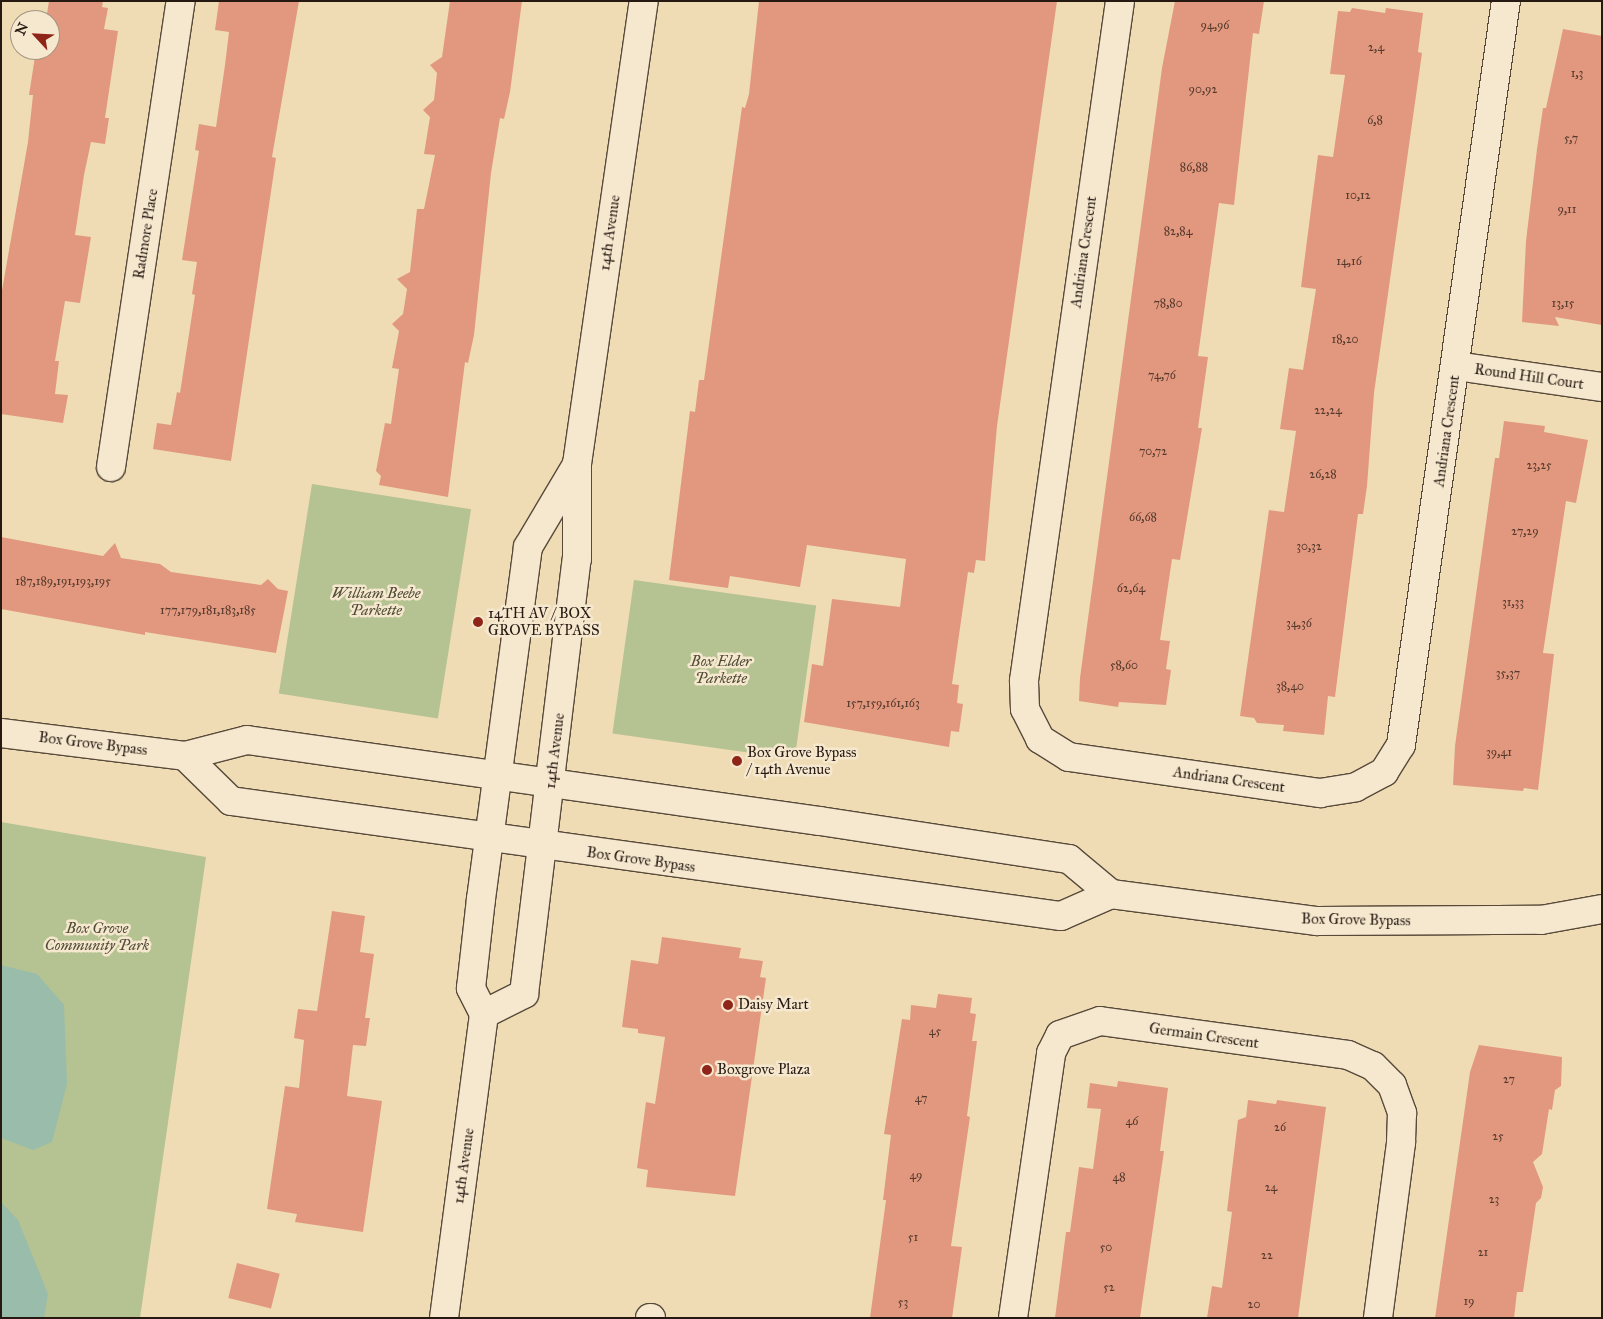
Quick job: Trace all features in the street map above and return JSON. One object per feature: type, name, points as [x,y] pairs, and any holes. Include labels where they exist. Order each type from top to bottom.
[{"type":"main road","name":"Radmore Place","points":[[111,467],[181,1]]},
{"type":"main road","name":"14th Avenue","points":[[484,1014],[524,994],[577,559],[577,464],[644,1]]},
{"type":"main road","name":"Andriana Crescent","points":[[1120,1],[1024,681],[1025,709],[1040,738],[1069,758],[1320,793],[1356,787],[1384,772],[1401,745],[1506,1]]},
{"type":"main road","name":"Round Hill Court","points":[[1456,366],[1602,387]]},
{"type":"main road","name":"14th Avenue","points":[[444,1318],[484,1014],[471,988],[496,776],[528,547],[577,464]]},
{"type":"main road","name":"Box Grove Bypass","points":[[1,733],[185,756],[247,740],[551,783],[1069,859],[1111,894]]},
{"type":"main road","name":"Box Grove Bypass","points":[[185,756],[231,801],[543,846],[1061,916],[1111,894],[1317,921],[1541,920],[1602,909]]},
{"type":"main road","name":"Germain Crescent","points":[[1013,1318],[1051,1052],[1060,1035],[1083,1025],[1100,1022],[1348,1055],[1373,1066],[1392,1086],[1402,1113],[1401,1143],[1378,1318]]},
{"type":"green space","name":"William Beebe Parkette","points":[[312,484],[471,509],[438,719],[279,693]]},
{"type":"green space","name":"Box Elder Parkette","points":[[634,580],[816,606],[795,759],[612,733]]},
{"type":"green space","name":"Box Grove Community Park","points":[[1,822],[206,857],[140,1318],[1,1318]]},
{"type":"shaded area","points":[[1,965],[37,974],[64,1005],[67,1084],[52,1142],[33,1150],[1,1138]]},
{"type":"shaded area","points":[[1,1202],[18,1220],[48,1294],[44,1318],[1,1318]]},
{"type":"building","points":[[49,1],[103,1],[102,7],[108,8],[104,29],[118,31],[105,118],[109,118],[105,144],[91,142],[75,235],[91,237],[80,303],[65,301],[55,361],[59,361],[55,394],[68,395],[63,423],[1,414],[1,296],[28,142],[33,95],[29,95],[34,60],[60,60],[60,10],[48,10]]},
{"type":"building","points":[[219,1],[299,1],[272,157],[276,158],[231,461],[153,449],[157,423],[171,425],[177,392],[180,393],[195,295],[192,294],[197,262],[182,260],[199,151],[195,150],[199,124],[216,127],[225,65],[229,32],[215,30]]},
{"type":"building","points":[[450,1],[522,1],[510,92],[504,119],[500,118],[491,173],[474,335],[468,363],[465,362],[448,497],[379,485],[381,476],[376,471],[385,423],[391,424],[399,369],[392,368],[399,331],[392,324],[403,314],[407,289],[397,279],[410,272],[417,209],[424,209],[435,155],[424,154],[430,117],[423,110],[434,100],[437,73],[430,65],[442,57]]},
{"type":"building","points":[[759,1],[1057,1],[997,426],[985,561],[976,560],[974,573],[968,572],[952,684],[959,685],[957,703],[963,704],[959,732],[951,731],[949,747],[804,722],[812,664],[823,666],[832,599],[900,607],[906,559],[807,545],[800,587],[730,576],[728,588],[669,580],[690,411],[695,412],[699,380],[704,380],[742,107],[745,108],[749,94]]},
{"type":"building","points":[[1175,1],[1264,1],[1259,34],[1253,33],[1234,205],[1219,203],[1198,356],[1208,357],[1198,428],[1202,428],[1180,560],[1172,559],[1160,640],[1170,641],[1166,669],[1171,670],[1166,705],[1119,702],[1118,707],[1079,701],[1080,678],[1162,68]]},
{"type":"building","points":[[1352,8],[1385,13],[1386,8],[1423,13],[1418,52],[1422,53],[1374,393],[1363,514],[1358,514],[1335,697],[1328,696],[1324,735],[1283,731],[1284,725],[1257,723],[1254,718],[1240,716],[1269,510],[1284,512],[1296,431],[1280,429],[1289,368],[1303,370],[1316,289],[1301,287],[1318,155],[1333,157],[1345,75],[1330,74],[1338,11],[1350,12]]},
{"type":"building","points":[[1563,29],[1602,36],[1602,325],[1555,317],[1559,326],[1522,322],[1526,241],[1537,149],[1543,108],[1546,108]]},
{"type":"building","points":[[1504,421],[1545,426],[1544,432],[1588,440],[1576,503],[1566,501],[1543,653],[1554,654],[1538,790],[1524,788],[1523,791],[1453,785],[1455,746],[1495,458],[1499,458]]},
{"type":"building","points":[[1,537],[103,556],[115,543],[121,558],[160,564],[171,572],[261,585],[268,579],[278,589],[288,591],[276,653],[145,632],[145,635],[1,609]]},
{"type":"building","points":[[332,911],[365,916],[360,952],[374,954],[365,1018],[370,1018],[366,1046],[353,1045],[347,1096],[382,1101],[363,1232],[295,1222],[297,1214],[267,1209],[285,1086],[299,1088],[304,1040],[294,1038],[298,1009],[317,1011]]},
{"type":"building","name":"Boxgrove Plaza","points":[[662,937],[741,948],[739,958],[763,961],[760,977],[766,978],[735,1196],[646,1187],[648,1170],[637,1168],[646,1102],[655,1104],[665,1037],[638,1033],[638,1029],[622,1027],[631,960],[658,964]]},
{"type":"building","points":[[938,994],[972,998],[970,1013],[976,1014],[972,1041],[977,1041],[967,1116],[970,1117],[951,1246],[962,1247],[952,1318],[870,1318],[886,1200],[883,1200],[891,1135],[884,1134],[902,1019],[910,1020],[911,1005],[936,1008]]},
{"type":"building","points":[[1479,1045],[1562,1057],[1561,1086],[1555,1090],[1552,1110],[1549,1109],[1542,1154],[1533,1162],[1543,1187],[1541,1198],[1536,1203],[1523,1292],[1517,1292],[1514,1318],[1435,1318],[1470,1072]]},
{"type":"building","points":[[1118,1081],[1168,1088],[1160,1151],[1164,1151],[1140,1318],[1055,1318],[1066,1232],[1070,1232],[1079,1167],[1093,1169],[1101,1109],[1087,1108],[1090,1083],[1117,1087]]},
{"type":"building","points":[[1248,1100],[1276,1104],[1277,1100],[1326,1107],[1298,1318],[1207,1318],[1212,1286],[1222,1288],[1232,1212],[1227,1211],[1238,1120],[1246,1117]]},
{"type":"building","points":[[237,1263],[280,1274],[271,1309],[228,1298]]},
{"type":"place","name":"14TH AV / BOX GROVE BYPASS","points":[[478,622]]},
{"type":"place","name":"Box Grove Bypass / 14th Avenue","points":[[737,761]]},
{"type":"place","name":"Daisy Mart","points":[[728,1005]]},
{"type":"place","name":"Boxgrove Plaza","points":[[707,1070]]}]
